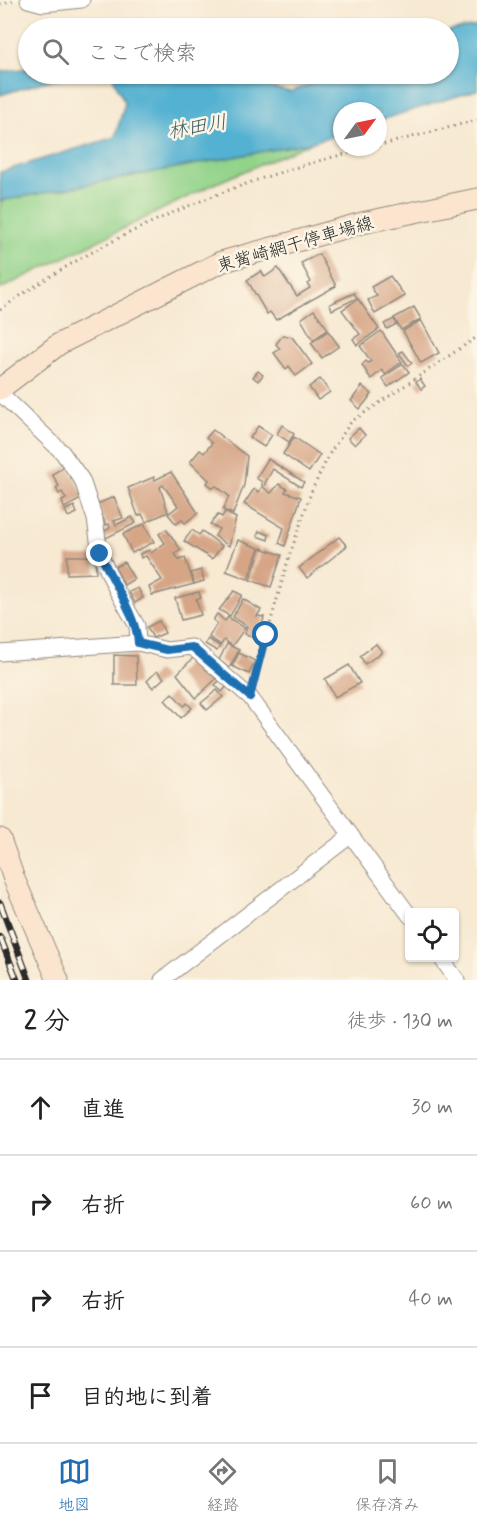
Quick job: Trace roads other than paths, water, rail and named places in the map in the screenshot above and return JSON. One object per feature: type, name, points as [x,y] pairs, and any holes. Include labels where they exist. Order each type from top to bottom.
[{"type":"main road","name":"東觜崎網干停車場線","points":[[0,391],[59,344],[222,262],[362,223],[477,199]]},
{"type":"main road","points":[[0,839],[14,879],[58,980]]},
{"type":"street","points":[[28,0],[43,4],[82,0]]},
{"type":"street","points":[[0,391],[62,452],[82,480],[95,519],[100,554],[137,626],[138,643]]},
{"type":"street","points":[[0,653],[138,643],[167,650],[192,647],[250,697],[405,909]]},
{"type":"street","points":[[162,980],[350,836]]},
{"type":"street","points":[[445,962],[458,980]]},
{"type":"water","name":"林田川","points":[[477,26],[477,90],[387,118],[387,102],[333,102],[333,136],[313,142],[0,201],[0,172],[115,137],[125,103],[116,84],[254,84],[291,92],[310,84],[459,84],[459,29]]},
{"type":"water","points":[[18,69],[18,84],[37,84],[0,95],[0,72]]},
{"type":"railway","points":[[0,903],[29,980]]},
{"type":"railway","points":[[0,937],[17,980]]}]
